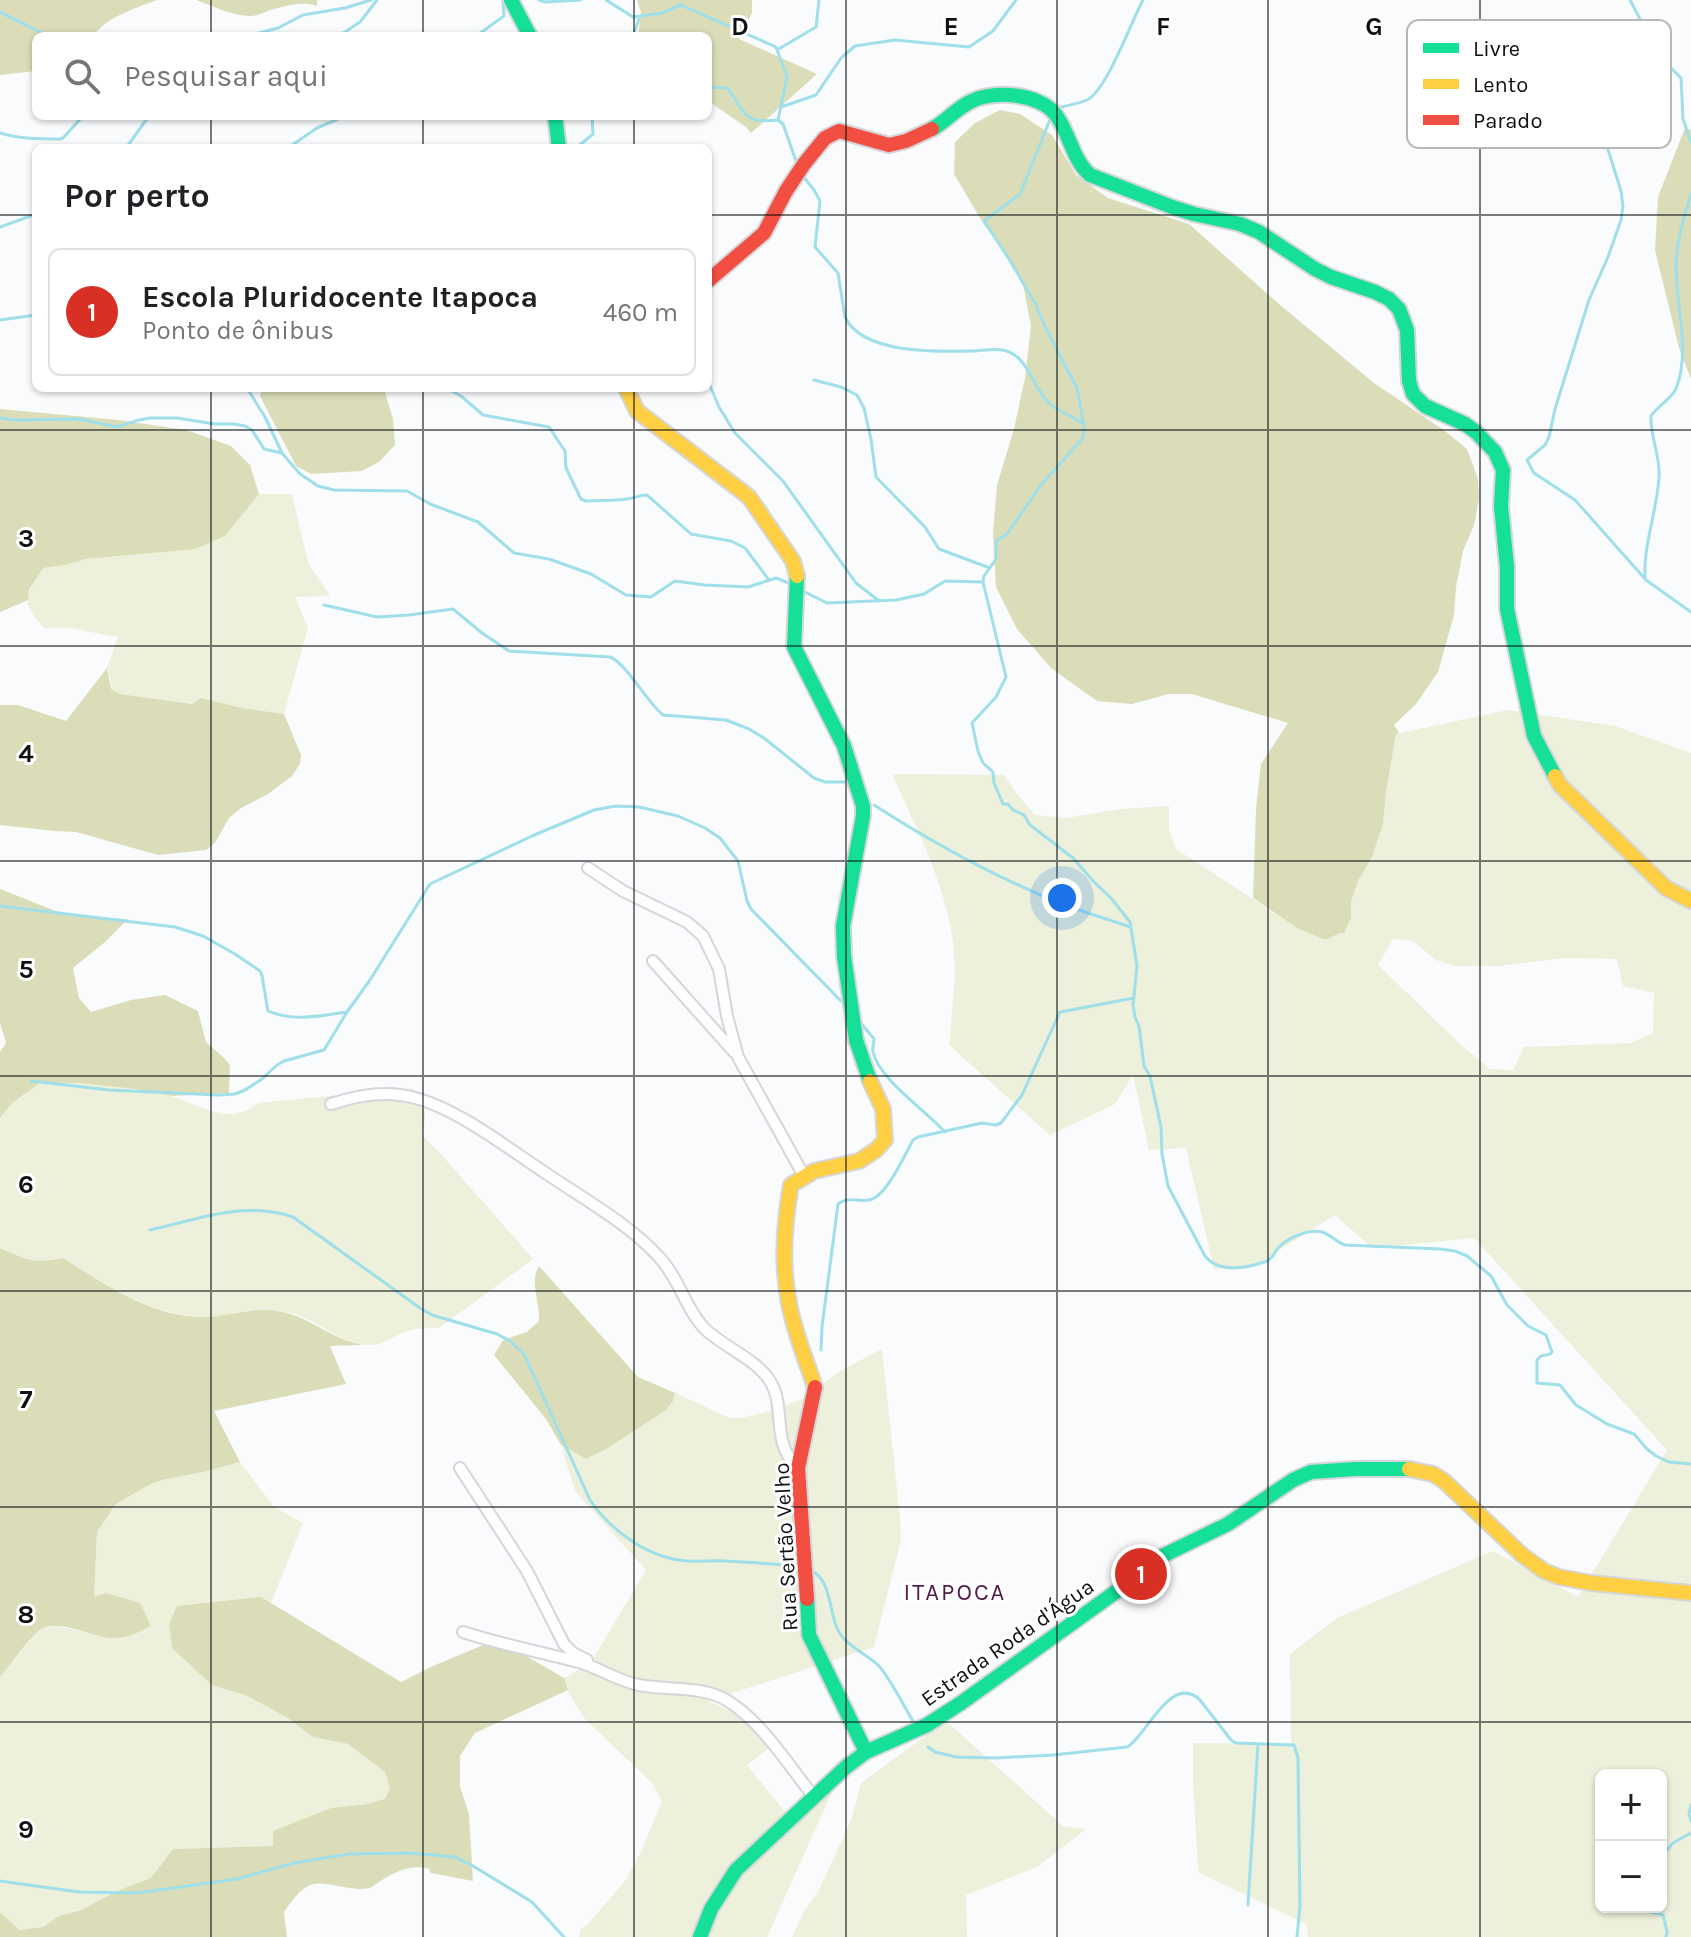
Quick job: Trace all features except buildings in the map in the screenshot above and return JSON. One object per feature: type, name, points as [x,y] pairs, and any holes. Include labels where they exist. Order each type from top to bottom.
[{"type":"street","points":[[511,0],[528,32]]},
{"type":"street","points":[[712,278],[764,233],[786,191],[825,138],[839,131],[889,145],[906,141],[939,125],[979,98],[1024,96],[1045,105],[1056,115],[1081,167],[1090,175],[1172,207],[1240,224],[1259,232],[1331,277],[1389,299],[1399,309],[1407,330],[1409,381],[1413,394],[1425,406],[1476,432],[1495,452],[1503,470],[1501,506],[1507,567],[1507,609],[1531,724],[1543,755],[1567,792],[1666,888],[1691,901]]},
{"type":"street","points":[[556,120],[558,144]]},
{"type":"street","points":[[628,392],[637,411],[749,497],[793,561],[798,579],[794,647],[844,746],[863,806],[843,926],[844,956],[856,1040],[869,1080],[883,1109],[885,1140],[876,1151],[860,1161],[815,1170],[804,1176],[738,1057],[653,961]]},
{"type":"street","points":[[588,868],[623,891],[692,926],[703,936],[719,969],[738,1057]]},
{"type":"street","points":[[331,1104],[357,1096],[379,1094],[403,1095],[434,1105],[478,1128],[607,1214],[666,1265],[701,1325],[766,1376],[776,1392],[782,1443],[788,1457],[798,1468]]},
{"type":"street","name":"Rua Sertão Velho","points":[[804,1176],[791,1185],[785,1219],[784,1270],[789,1306],[815,1388],[798,1468],[809,1635],[866,1752]]},
{"type":"street","points":[[460,1468],[527,1571],[564,1644],[599,1669]]},
{"type":"street","name":"Estrada Roda d'Água","points":[[700,1937],[711,1909],[736,1870],[846,1767],[866,1752],[938,1718],[1158,1558],[1228,1524],[1293,1480],[1311,1472],[1422,1470],[1444,1481],[1522,1555],[1544,1571],[1591,1583],[1691,1593]]},
{"type":"street","points":[[463,1632],[578,1662],[629,1683],[705,1692],[729,1702],[764,1734],[814,1797]]},
{"type":"green space","points":[[0,0],[157,0],[114,18],[96,32],[32,32],[32,71],[0,75]]},
{"type":"green space","points":[[196,0],[317,0],[317,6],[290,5],[243,16]]},
{"type":"green space","points":[[637,0],[752,0],[752,13],[739,39],[817,74],[751,133],[712,104],[712,32],[638,32],[641,12]]},
{"type":"green space","points":[[1000,110],[1020,114],[1052,135],[1076,175],[1108,198],[1189,224],[1374,383],[1467,449],[1478,479],[1479,499],[1474,525],[1463,551],[1454,615],[1438,672],[1416,704],[1394,725],[1399,733],[1396,734],[1383,824],[1372,857],[1358,881],[1351,902],[1351,918],[1344,933],[1325,940],[1297,928],[1253,898],[1261,764],[1288,723],[1192,694],[1169,694],[1132,704],[1097,701],[1051,668],[1017,629],[996,587],[993,533],[997,485],[1025,378],[1031,326],[1023,284],[954,174],[955,142],[975,123]]},
{"type":"green space","points":[[1685,128],[1691,130],[1691,379],[1679,348],[1655,250],[1658,197]]},
{"type":"green space","points":[[261,392],[385,392],[393,419],[395,445],[379,462],[362,471],[311,474],[296,466],[260,396]]},
{"type":"green space","points":[[0,409],[186,430],[231,446],[250,465],[259,494],[225,536],[195,549],[85,559],[43,568],[29,590],[28,600],[0,612]]},
{"type":"green space","points":[[259,494],[292,494],[308,563],[330,596],[295,597],[308,628],[284,714],[201,698],[193,704],[120,694],[111,689],[107,668],[118,637],[69,628],[44,628],[31,612],[29,592],[43,568],[225,536]]},
{"type":"green space","points":[[107,668],[111,689],[120,694],[192,704],[201,698],[284,714],[301,755],[300,764],[292,776],[229,818],[215,843],[206,850],[158,855],[76,832],[0,825],[0,705],[18,705],[66,721]]},
{"type":"green space","points":[[1508,710],[1615,726],[1691,753],[1691,1937],[1308,1937],[1306,1924],[1198,1872],[1193,1743],[1291,1744],[1290,1654],[1337,1618],[1493,1551],[1578,1597],[1667,1450],[1474,1238],[1372,1248],[1335,1215],[1254,1266],[1214,1269],[1186,1148],[1149,1150],[1133,1075],[1115,1104],[1050,1135],[949,1045],[954,962],[948,914],[927,853],[892,774],[1004,775],[1035,815],[1066,818],[1121,809],[1169,806],[1169,830],[1176,849],[1297,928],[1325,940],[1344,931],[1351,918],[1351,902],[1358,881],[1372,857],[1383,824],[1396,734]],"holes":[[[1393,939],[1413,941],[1436,960],[1456,966],[1499,966],[1563,958],[1617,959],[1623,986],[1654,993],[1653,1033],[1631,1043],[1524,1047],[1513,1070],[1490,1069],[1378,965]]]},
{"type":"green space","points":[[0,889],[68,916],[128,919],[73,968],[79,998],[91,1012],[131,1000],[165,995],[198,1011],[206,1042],[230,1065],[229,1093],[172,1096],[78,1083],[40,1083],[12,1103],[0,1118],[0,1052],[6,1043],[0,1023]]},
{"type":"green space","points":[[40,1083],[139,1088],[224,1114],[237,1113],[258,1103],[413,1088],[425,1110],[422,1136],[533,1259],[439,1328],[412,1330],[374,1345],[348,1341],[295,1314],[260,1311],[203,1317],[147,1305],[63,1258],[31,1260],[0,1248],[0,1118],[12,1103]]},
{"type":"green space","points":[[0,1248],[31,1260],[63,1258],[129,1297],[165,1311],[203,1317],[259,1310],[277,1311],[296,1316],[362,1345],[330,1346],[346,1384],[214,1411],[240,1462],[162,1480],[116,1504],[97,1532],[94,1597],[106,1593],[140,1603],[151,1626],[115,1638],[48,1626],[32,1638],[0,1677]]},
{"type":"green space","points":[[539,1266],[638,1377],[675,1393],[666,1410],[586,1459],[561,1445],[546,1419],[494,1355],[503,1340],[527,1332],[539,1321],[535,1278]]},
{"type":"green space","points":[[882,1349],[901,1540],[874,1647],[708,1701],[735,1713],[753,1727],[769,1748],[747,1765],[789,1817],[835,1785],[767,1937],[579,1937],[580,1930],[625,1881],[662,1801],[652,1783],[584,1718],[564,1678],[590,1664],[646,1570],[575,1491],[561,1445],[586,1459],[666,1410],[675,1393],[730,1418],[773,1411],[802,1399],[840,1371]]},
{"type":"green space","points":[[240,1462],[274,1507],[303,1523],[271,1603],[261,1597],[212,1685],[246,1696],[288,1718],[313,1737],[348,1744],[385,1772],[390,1788],[385,1799],[331,1808],[274,1831],[273,1846],[173,1849],[151,1878],[81,1910],[59,1916],[43,1927],[19,1931],[0,1912],[0,1677],[44,1627],[57,1626],[109,1638],[151,1627],[139,1603],[94,1598],[97,1532],[116,1504],[149,1485]]},
{"type":"green space","points":[[261,1597],[401,1682],[488,1643],[514,1649],[564,1678],[568,1690],[475,1733],[460,1756],[460,1787],[469,1814],[473,1881],[431,1873],[429,1869],[417,1867],[399,1871],[365,1889],[310,1885],[284,1912],[287,1937],[0,1937],[0,1912],[19,1930],[43,1927],[59,1916],[81,1910],[151,1878],[173,1849],[273,1846],[273,1831],[331,1808],[385,1799],[390,1788],[385,1772],[348,1744],[313,1737],[288,1718],[247,1696],[212,1685],[172,1648],[169,1624],[177,1606]]},
{"type":"green space","points":[[946,1721],[1063,1826],[1086,1829],[1037,1867],[966,1895],[967,1937],[792,1937],[818,1892],[852,1818],[861,1783]]},
{"type":"waterway","points":[[263,32],[303,15],[371,0]]},
{"type":"waterway","points":[[345,32],[360,22],[377,0]]},
{"type":"waterway","points":[[482,32],[504,16],[503,0]]},
{"type":"waterway","points":[[539,0],[581,0]]},
{"type":"waterway","points":[[606,0],[633,17],[662,13],[681,5],[776,47],[787,77],[778,120],[783,124],[796,161]]},
{"type":"waterway","points":[[777,50],[816,27],[819,0]]},
{"type":"waterway","points":[[781,107],[816,95],[841,58],[855,46],[895,40],[969,47],[993,31],[1016,0]]},
{"type":"waterway","points":[[1056,109],[1087,100],[1095,94],[1110,70],[1143,0]]},
{"type":"waterway","points":[[1630,0],[1641,20]]},
{"type":"waterway","points":[[0,12],[40,32]]},
{"type":"waterway","points":[[634,32],[640,16]]},
{"type":"waterway","points":[[1671,68],[1681,78],[1683,119],[1691,142]]},
{"type":"waterway","points":[[712,87],[727,88],[751,118],[778,120]]},
{"type":"waterway","points":[[1051,117],[1020,194],[984,221],[1036,305],[1077,388],[1084,426],[1083,438],[1041,485],[1007,534],[996,541],[996,559],[983,582],[1006,677],[996,697],[972,723],[978,751],[983,763],[993,772],[1003,804],[1024,815],[1030,825],[1073,858],[1130,922],[1137,966],[1133,1005],[1144,1066],[1150,1076],[1161,1127],[1168,1186],[1205,1256],[1211,1262],[1226,1267],[1251,1266],[1267,1261],[1288,1240],[1317,1231],[1345,1245],[1440,1249],[1467,1256],[1491,1276],[1507,1305],[1528,1326],[1546,1335],[1552,1352],[1537,1360],[1537,1383],[1560,1385],[1576,1405],[1607,1424],[1634,1434],[1656,1456],[1669,1462],[1691,1464]]},
{"type":"waterway","points":[[0,133],[22,138],[60,139],[79,120]]},
{"type":"waterway","points":[[129,144],[146,120]]},
{"type":"waterway","points":[[294,144],[336,120]]},
{"type":"waterway","points":[[581,144],[593,134],[592,120]]},
{"type":"waterway","points":[[1608,148],[1621,191],[1621,220],[1589,300],[1549,437],[1545,445],[1527,460],[1534,473],[1575,500],[1646,580],[1691,612]]},
{"type":"waterway","points":[[803,176],[820,201],[815,247],[838,273],[845,317],[854,329],[867,338],[902,348],[939,351],[998,349],[1011,353],[1024,365],[1050,404],[1082,423]]},
{"type":"waterway","points":[[1645,577],[1659,478],[1651,416],[1674,393],[1680,374],[1683,344],[1676,258],[1691,194]]},
{"type":"waterway","points":[[0,227],[32,215]]},
{"type":"waterway","points":[[0,320],[32,316]]},
{"type":"waterway","points":[[814,380],[857,395],[864,408],[876,477],[925,527],[939,549],[990,568]]},
{"type":"waterway","points":[[712,390],[735,433],[783,481],[856,583],[878,600]]},
{"type":"waterway","points":[[249,392],[282,453],[300,474],[318,486],[334,490],[407,491],[430,504],[478,522],[514,553],[549,559],[591,574],[626,595],[651,597],[675,581],[748,587],[776,578],[791,584]]},
{"type":"waterway","points":[[454,392],[483,415],[549,427],[565,451],[566,468],[581,499],[617,500],[647,495],[691,534],[731,541],[745,548],[769,580]]},
{"type":"waterway","points":[[0,418],[79,419],[117,427],[150,418],[234,424],[252,430],[264,449],[282,453]]},
{"type":"waterway","points":[[805,592],[827,603],[896,600],[924,594],[945,581],[982,582]]},
{"type":"waterway","points":[[324,605],[377,617],[453,609],[509,651],[610,657],[623,667],[663,715],[726,720],[764,738],[814,778],[825,782],[844,782]]},
{"type":"waterway","points":[[874,805],[988,871],[1060,903],[1130,927]]},
{"type":"waterway","points":[[31,1081],[109,1090],[218,1095],[245,1090],[284,1061],[324,1050],[430,884],[532,836],[594,810],[616,806],[639,807],[678,816],[720,838],[738,861],[751,909],[841,1001]]},
{"type":"waterway","points":[[0,906],[175,927],[203,936],[260,971],[268,1011],[297,1017],[347,1012]]},
{"type":"waterway","points":[[821,1350],[838,1204],[845,1200],[869,1200],[882,1192],[913,1140],[918,1137],[982,1123],[1001,1123],[1022,1095],[1060,1012],[1134,998]]},
{"type":"waterway","points":[[860,1022],[874,1039],[873,1052],[884,1073],[945,1132]]},
{"type":"waterway","points":[[150,1230],[239,1211],[257,1210],[293,1217],[420,1308],[432,1315],[497,1334],[524,1354],[590,1500],[609,1523],[633,1542],[674,1559],[795,1566]]},
{"type":"waterway","points":[[808,1569],[816,1573],[825,1586],[840,1634],[882,1670],[914,1723]]},
{"type":"waterway","points":[[928,1747],[956,1757],[996,1758],[1127,1747],[1160,1709],[1179,1694],[1189,1694],[1200,1700],[1236,1743],[1294,1745],[1298,1758],[1300,1906],[1297,1937]]},
{"type":"waterway","points":[[1248,1905],[1258,1744]]},
{"type":"waterway","points":[[1691,1805],[1691,1821]]},
{"type":"waterway","points":[[1667,1850],[1691,1833]]},
{"type":"waterway","points":[[0,1881],[79,1892],[137,1893],[237,1879],[294,1863],[349,1854],[410,1853],[455,1857],[532,1902],[564,1937]]},
{"type":"waterway","points":[[1654,1913],[1663,1915],[1666,1937]]},
{"type":"traffic: fast","points":[[511,0],[528,32]]},
{"type":"traffic: fast","points":[[932,129],[963,106],[989,96],[1015,96],[1039,102],[1056,115],[1079,162],[1090,175],[1172,207],[1240,224],[1259,232],[1315,269],[1375,292],[1399,309],[1407,330],[1409,381],[1413,394],[1425,406],[1476,432],[1495,452],[1503,470],[1501,506],[1507,567],[1507,609],[1534,736],[1555,776]]},
{"type":"traffic: fast","points":[[556,120],[558,144]]},
{"type":"traffic: fast","points":[[797,576],[794,647],[844,746],[863,806],[843,926],[844,956],[856,1040],[870,1081]]},
{"type":"traffic: fast","points":[[700,1937],[711,1909],[736,1870],[846,1767],[866,1752],[927,1725],[961,1703],[1158,1558],[1228,1524],[1293,1480],[1311,1472],[1409,1469]]},
{"type":"traffic: fast","points":[[807,1599],[809,1635],[866,1752]]},
{"type":"traffic: slow","points":[[628,392],[637,411],[749,497],[793,561],[797,576]]},
{"type":"traffic: slow","points":[[1555,776],[1560,785],[1666,888],[1691,901]]},
{"type":"traffic: slow","points":[[815,1387],[794,1325],[785,1274],[784,1244],[791,1185],[814,1171],[859,1161],[885,1140],[883,1109],[870,1081]]},
{"type":"traffic: slow","points":[[1409,1469],[1433,1474],[1444,1481],[1522,1555],[1544,1571],[1591,1583],[1691,1593]]},
{"type":"traffic: jam","points":[[712,278],[764,233],[786,191],[825,138],[839,131],[889,145],[932,129]]},
{"type":"traffic: jam","points":[[807,1599],[798,1468],[815,1387]]},
{"type":"place","name":"Escola Pluridocente Itapoca","points":[[1141,1574]]},
{"type":"district","name":"ITAPOCA","points":[[955,1592]]}]
